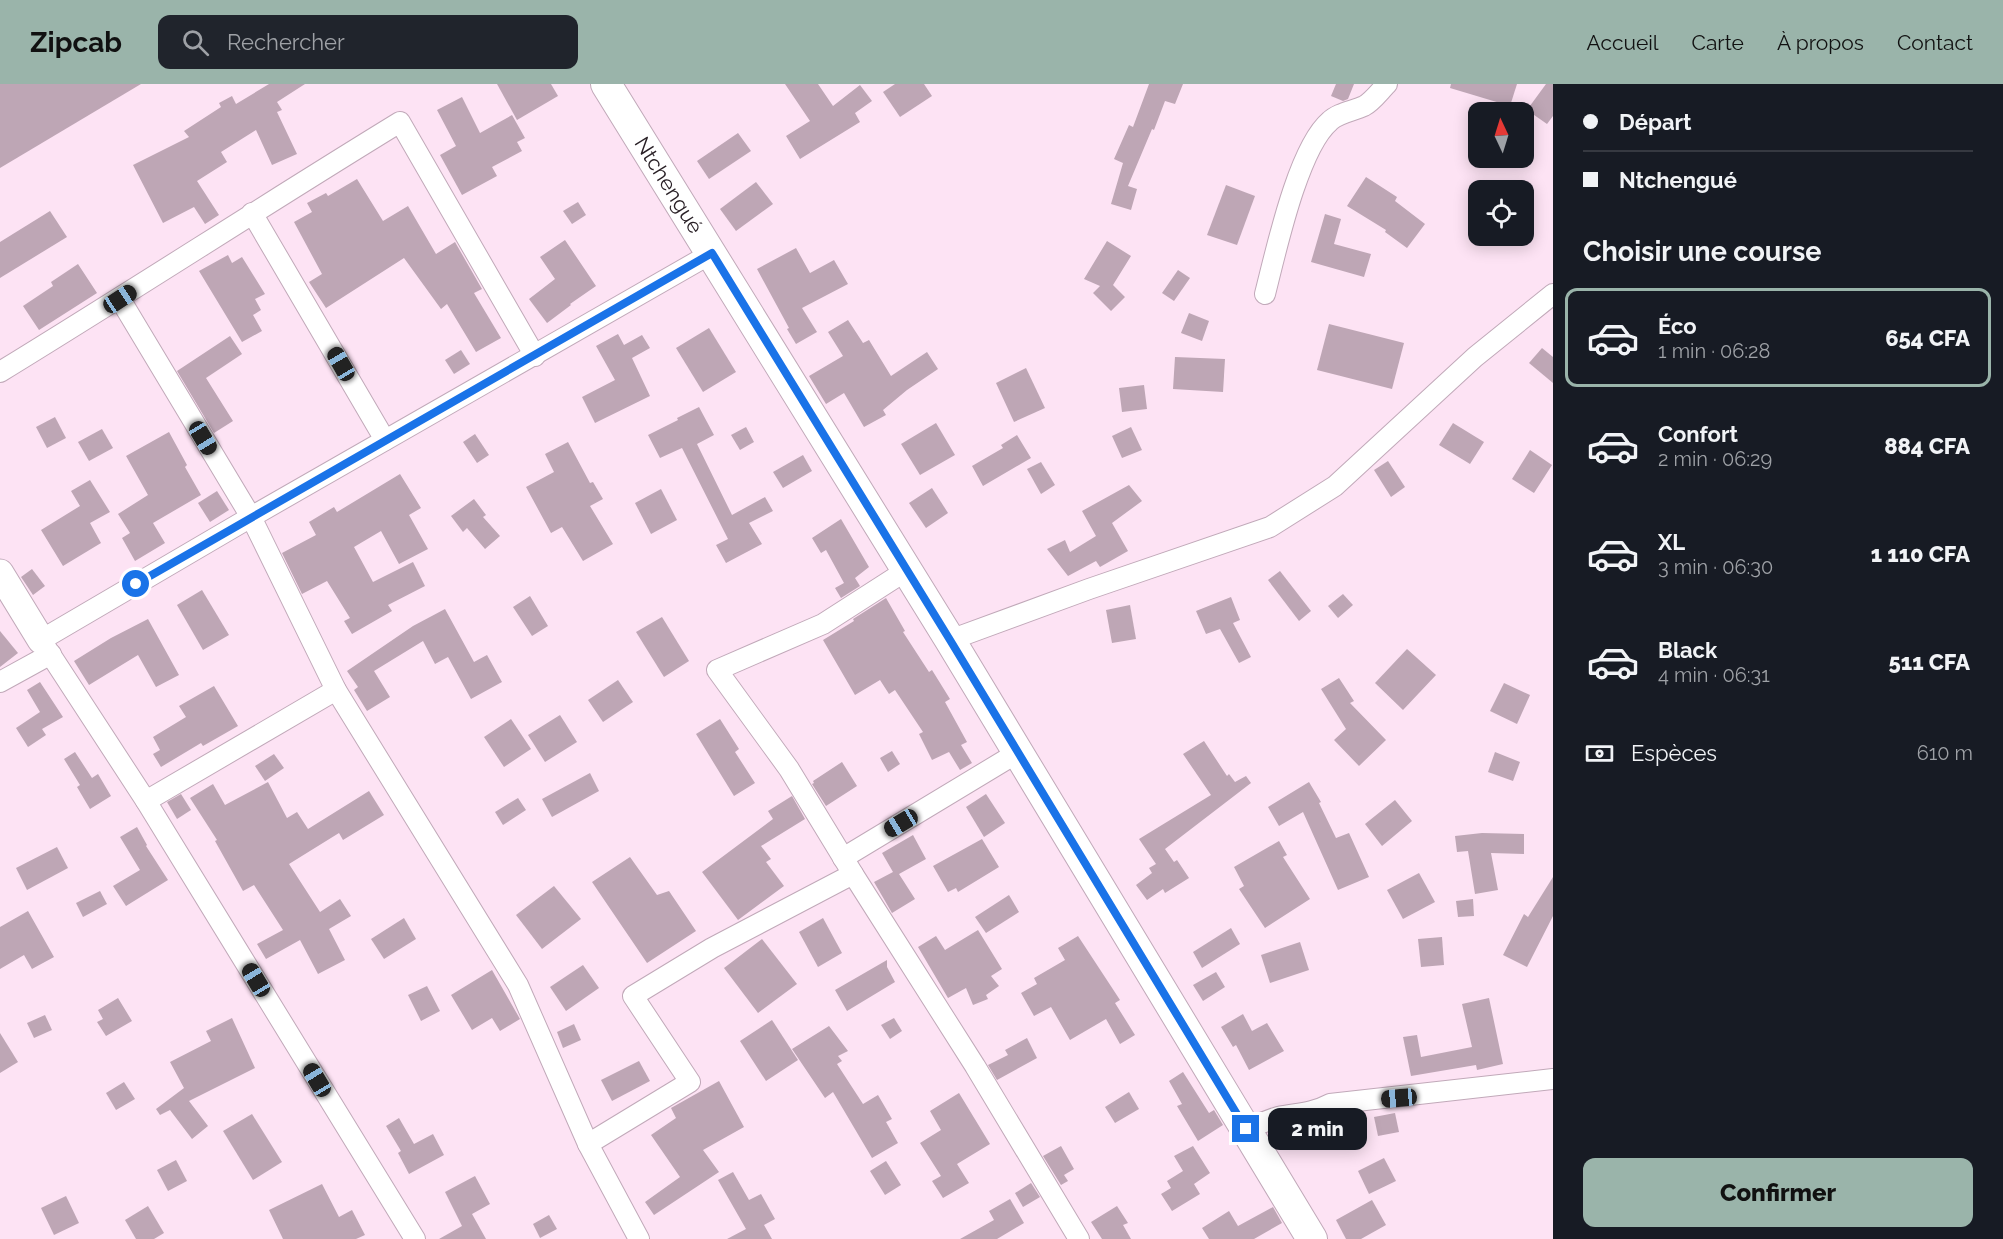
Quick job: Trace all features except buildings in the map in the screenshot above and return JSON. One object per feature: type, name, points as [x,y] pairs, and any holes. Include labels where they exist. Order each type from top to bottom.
[{"type":"main road","name":"Ntchengué","points":[[606,84],[950,640],[1312,1239]]},
{"type":"street","points":[[1265,294],[1304,162],[1318,132],[1332,118],[1366,105],[1388,84]]},
{"type":"street","points":[[0,372],[120,299],[252,213],[399,122],[535,357]]},
{"type":"street","points":[[252,213],[386,440]]},
{"type":"street","points":[[0,682],[46,647],[251,517],[535,357],[712,253]]},
{"type":"street","points":[[950,640],[1089,589],[1270,527],[1335,486],[1475,357],[1553,294]]},
{"type":"street","points":[[120,299],[251,517],[336,690],[518,985],[588,1144],[639,1239]]},
{"type":"street","points":[[907,570],[823,624],[717,670],[789,769],[975,1066],[1079,1239]]},
{"type":"street","points":[[0,573],[146,801],[415,1239]]},
{"type":"street","points":[[146,801],[336,690]]},
{"type":"street","points":[[588,1144],[690,1082],[633,996],[848,866],[1017,753]]},
{"type":"street","points":[[1246,1129],[1279,1117],[1298,1115],[1330,1104],[1553,1079]]},
{"type":"route","points":[[136,584],[535,357],[712,253],[1246,1129]]}]
